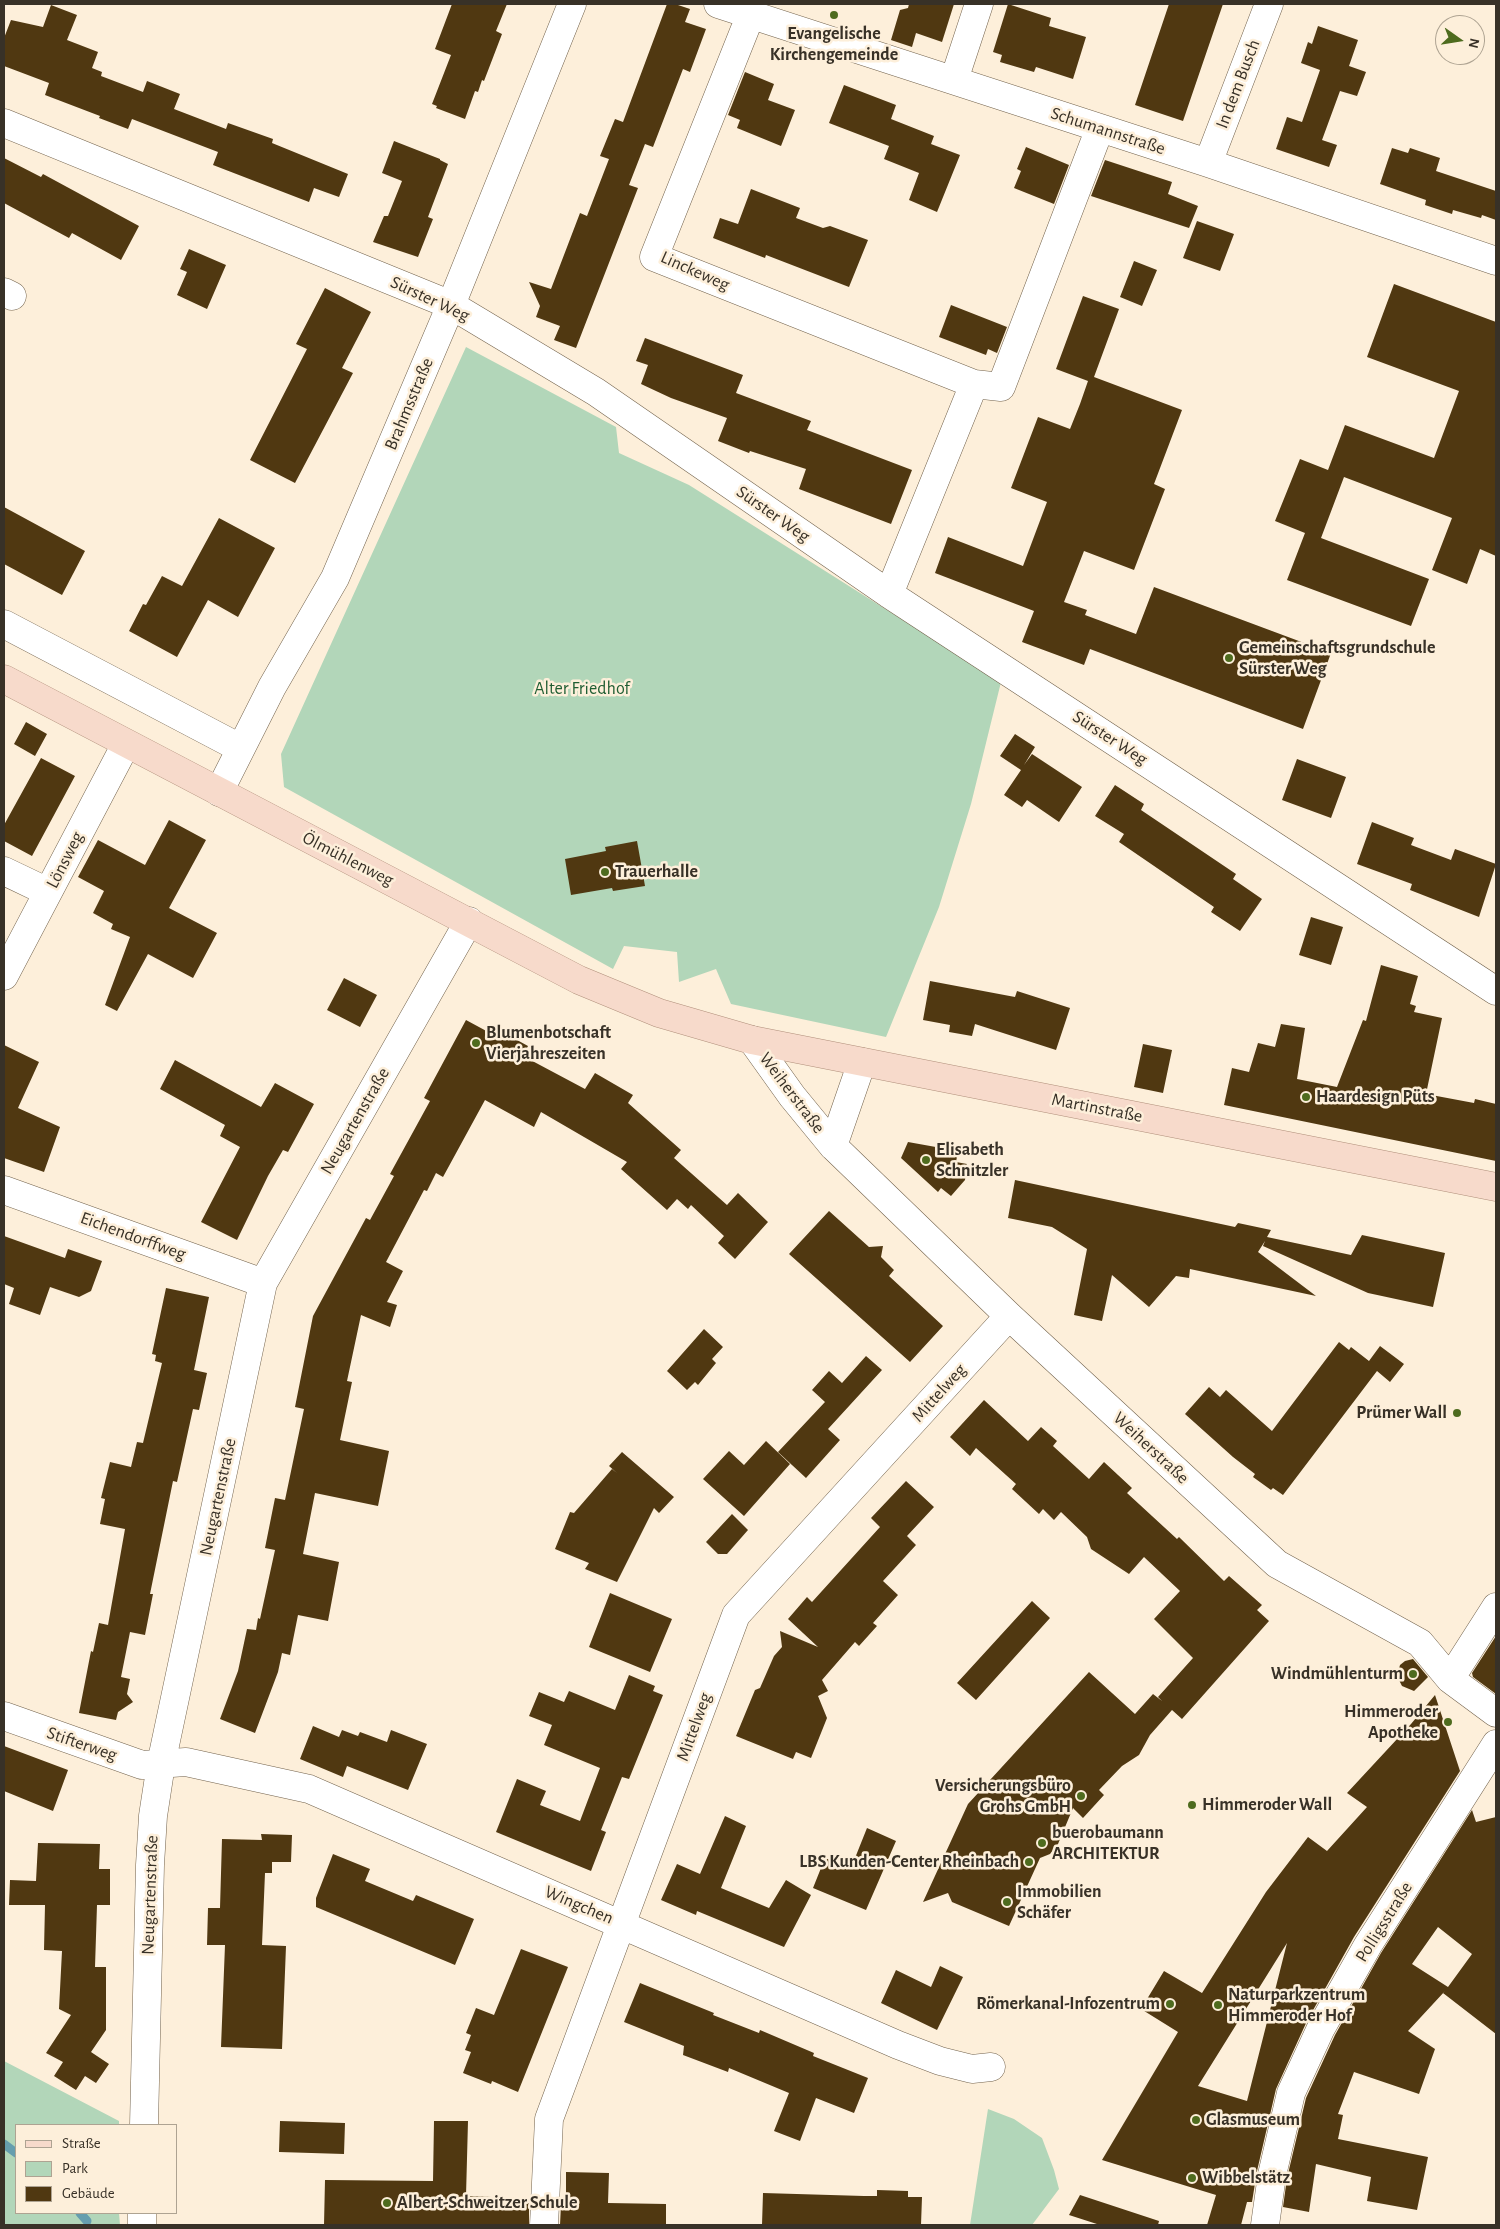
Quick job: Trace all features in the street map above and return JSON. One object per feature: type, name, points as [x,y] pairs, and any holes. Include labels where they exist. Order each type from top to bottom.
[{"type":"main road","name":"Ölmühlenweg","points":[[4,679],[579,980],[659,1013],[699,1024]]},
{"type":"main road","name":"Martinstraße","points":[[699,1024],[752,1040],[1496,1186]]},
{"type":"street","name":"Brahmsstraße","points":[[219,792],[272,687],[335,578],[451,304],[572,4]]},
{"type":"street","name":"Schumannstraße","points":[[718,4],[1208,163],[1496,261]]},
{"type":"street","points":[[954,80],[980,4]]},
{"type":"street","name":"In dem Busch","points":[[1208,163],[1269,4]]},
{"type":"street","name":"Linckeweg","points":[[751,14],[654,256],[974,384],[1001,387],[1100,128]]},
{"type":"street","name":"Sürster Weg","points":[[4,123],[451,304],[596,392],[889,594],[1496,991]]},
{"type":"street","points":[[889,594],[974,384]]},
{"type":"street","points":[[4,624],[240,748]]},
{"type":"street","name":"Lönsweg","points":[[4,976],[126,744]]},
{"type":"street","points":[[4,871],[48,892]]},
{"type":"street","name":"Neugartenstraße","points":[[144,2124],[150,1865],[161,1764],[263,1283],[469,921]]},
{"type":"street","name":"Weiherstraße","points":[[752,1040],[792,1096],[833,1146],[1009,1316],[1277,1564],[1420,1643],[1450,1679],[1496,1713]]},
{"type":"street","name":"Weiherstraße","points":[[833,1146],[862,1062]]},
{"type":"street","name":"Eichendorffweg","points":[[4,1190],[263,1283]]},
{"type":"street","name":"Mittelweg","points":[[544,2225],[548,2119],[736,1615],[1009,1316]]},
{"type":"street","points":[[1450,1679],[1496,1607]]},
{"type":"street","name":"Stifterweg","points":[[4,1716],[142,1765],[161,1764]]},
{"type":"street","name":"Polligsstraße","points":[[1265,2225],[1272,2175],[1291,2093],[1321,2028],[1368,1944],[1496,1744]]},
{"type":"street","name":"Wingchen","points":[[161,1764],[186,1762],[308,1789],[621,1923],[898,2045],[940,2061],[972,2069],[991,2067]]},
{"type":"green space","name":"Alter Friedhof","points":[[466,347],[616,427],[619,453],[689,485],[1001,682],[971,804],[939,907],[886,1037],[731,1004],[716,969],[679,982],[677,952],[624,946],[613,969],[284,787],[281,754]]},
{"type":"green space","points":[[4,2061],[119,2121],[119,2124],[15,2124],[15,2214],[119,2214],[120,2225],[4,2225]]},
{"type":"green space","points":[[988,2109],[1014,2119],[1042,2138],[1059,2189],[1032,2225],[970,2225]]},
{"type":"building","points":[[452,4],[507,4],[496,31],[502,34],[484,81],[482,80],[478,92],[475,91],[465,119],[436,108],[437,106],[432,104],[451,55],[435,49]]},
{"type":"building","points":[[667,4],[675,4],[690,9],[685,22],[706,29],[690,72],[683,69],[653,147],[645,144],[629,185],[638,188],[576,348],[554,340],[560,326],[536,317],[540,306],[529,282],[551,289],[580,213],[587,216],[609,159],[600,156],[615,119],[623,122]]},
{"type":"building","points":[[909,4],[954,4],[942,42],[916,33],[912,47],[891,40],[900,10],[908,8]]},
{"type":"building","points":[[1008,4],[1051,18],[1049,26],[1086,37],[1073,79],[1036,67],[1034,72],[1000,62],[1002,55],[993,52]]},
{"type":"building","points":[[1169,4],[1223,4],[1183,121],[1135,105]]},
{"type":"building","points":[[51,5],[77,15],[67,40],[98,52],[92,68],[102,72],[101,76],[143,92],[147,81],[180,94],[174,109],[226,129],[228,123],[273,139],[272,143],[348,174],[339,197],[314,188],[309,202],[213,165],[218,152],[132,119],[128,129],[45,95],[49,83],[4,66],[4,38],[11,20],[43,27]]},
{"type":"building","points":[[1318,26],[1358,40],[1349,66],[1366,72],[1357,96],[1340,91],[1322,140],[1337,145],[1329,167],[1276,149],[1287,117],[1302,122],[1320,70],[1301,63],[1308,42],[1312,44]]},
{"type":"building","points":[[745,72],[774,84],[768,100],[795,110],[781,146],[737,128],[740,120],[728,115]]},
{"type":"building","points":[[844,85],[896,105],[891,119],[934,136],[931,144],[960,155],[937,212],[909,200],[919,173],[884,159],[889,146],[829,123]]},
{"type":"building","points":[[394,141],[448,164],[428,217],[433,219],[418,257],[373,242],[384,216],[388,216],[402,181],[382,173]]},
{"type":"building","points":[[1026,147],[1069,165],[1054,204],[1014,188],[1021,171],[1017,169]]},
{"type":"building","points":[[1392,148],[1408,153],[1410,148],[1440,158],[1436,171],[1496,191],[1496,220],[1482,215],[1481,218],[1453,210],[1452,214],[1425,205],[1426,200],[1380,184]]},
{"type":"building","points":[[4,158],[41,177],[43,174],[139,226],[121,260],[72,233],[69,238],[4,203]]},
{"type":"building","points":[[1105,160],[1172,182],[1168,194],[1198,206],[1189,228],[1091,196]]},
{"type":"building","points":[[751,189],[800,208],[796,218],[823,228],[830,226],[868,240],[849,287],[766,255],[765,258],[713,238],[720,218],[738,224]]},
{"type":"building","points":[[1197,221],[1234,234],[1220,271],[1183,258]]},
{"type":"building","points":[[189,249],[226,265],[207,309],[177,295],[187,272],[180,269]]},
{"type":"building","points":[[1134,261],[1157,270],[1142,306],[1120,297]]},
{"type":"building","points":[[1394,284],[1496,322],[1496,556],[1480,549],[1467,584],[1432,570],[1452,518],[1344,477],[1321,538],[1429,579],[1411,626],[1287,580],[1305,533],[1275,521],[1300,459],[1328,470],[1345,425],[1434,458],[1459,391],[1367,357]]},
{"type":"building","points":[[325,288],[371,312],[342,368],[353,373],[295,483],[250,460],[307,349],[296,344]]},
{"type":"building","points":[[1083,296],[1119,309],[1094,377],[1182,410],[1154,484],[1165,489],[1134,570],[1084,551],[1064,602],[1087,610],[1085,615],[1136,634],[1154,587],[1331,653],[1303,729],[1090,649],[1084,665],[1022,642],[1034,611],[935,573],[948,537],[1023,566],[1047,502],[1011,488],[1038,417],[1070,429],[1080,404],[1088,381],[1056,369]]},
{"type":"building","points":[[951,305],[1007,327],[997,353],[988,349],[986,355],[939,337]]},
{"type":"building","points":[[645,338],[743,375],[736,393],[811,421],[807,430],[912,470],[891,524],[799,489],[806,469],[750,451],[749,453],[718,441],[727,418],[671,398],[641,384],[648,365],[636,361]]},
{"type":"building","points":[[4,507],[85,551],[62,595],[4,564]]},
{"type":"building","points":[[219,518],[275,548],[238,617],[208,600],[177,657],[129,631],[143,604],[146,605],[162,576],[182,586]]},
{"type":"building","points":[[26,722],[47,734],[35,756],[14,744]]},
{"type":"building","points":[[1015,734],[1035,747],[1024,765],[1032,754],[1082,787],[1059,822],[1027,800],[1022,807],[1004,795],[1021,770],[1000,756]]},
{"type":"building","points":[[41,758],[75,776],[32,856],[4,841],[4,825]]},
{"type":"building","points":[[1297,759],[1346,777],[1331,818],[1282,800]]},
{"type":"building","points":[[1115,785],[1144,804],[1141,810],[1236,874],[1233,879],[1262,899],[1240,931],[1211,912],[1214,907],[1119,842],[1124,834],[1095,816]]},
{"type":"building","points":[[169,820],[206,840],[169,908],[217,933],[193,978],[148,954],[117,1011],[105,1005],[130,937],[111,929],[113,924],[93,913],[104,891],[78,877],[98,840],[145,865]]},
{"type":"building","points":[[1372,822],[1414,838],[1411,845],[1451,860],[1455,849],[1496,864],[1479,917],[1410,890],[1412,884],[1357,864]]},
{"type":"building","name":"Trauerhalle","points":[[637,841],[645,886],[613,891],[612,888],[571,895],[565,859],[606,851],[605,847]]},
{"type":"building","points":[[1311,917],[1343,927],[1331,965],[1299,955]]},
{"type":"building","points":[[1381,965],[1418,976],[1410,1004],[1416,1006],[1414,1012],[1442,1018],[1426,1094],[1474,1103],[1475,1099],[1496,1104],[1496,1161],[1224,1105],[1232,1068],[1249,1072],[1258,1043],[1275,1047],[1281,1024],[1305,1028],[1297,1079],[1337,1087],[1363,1020],[1366,1021]]},
{"type":"building","points":[[344,978],[377,995],[360,1027],[327,1010]]},
{"type":"building","points":[[930,981],[1015,997],[1017,991],[1070,1008],[1056,1050],[975,1024],[972,1036],[949,1032],[950,1025],[923,1020]]},
{"type":"building","points":[[466,1020],[503,1040],[506,1034],[528,1046],[523,1056],[585,1089],[595,1073],[633,1095],[628,1103],[681,1150],[674,1158],[727,1205],[738,1193],[768,1222],[735,1259],[718,1243],[724,1236],[691,1205],[688,1209],[677,1199],[667,1210],[621,1169],[627,1162],[541,1112],[534,1127],[485,1100],[443,1177],[436,1173],[427,1191],[424,1190],[386,1262],[403,1271],[387,1302],[397,1305],[390,1327],[361,1315],[347,1381],[352,1382],[340,1440],[389,1451],[378,1506],[315,1493],[303,1554],[339,1562],[328,1621],[298,1615],[290,1655],[282,1653],[278,1672],[255,1733],[220,1719],[238,1671],[247,1629],[256,1630],[258,1618],[260,1619],[275,1550],[265,1548],[275,1498],[285,1500],[304,1409],[295,1407],[313,1316],[366,1218],[370,1220],[394,1176],[390,1174],[430,1101],[424,1098]]},
{"type":"building","points":[[1143,1044],[1172,1050],[1163,1093],[1134,1087]]},
{"type":"building","points":[[4,1045],[39,1062],[18,1108],[60,1127],[44,1172],[4,1158]]},
{"type":"building","points":[[175,1060],[261,1107],[275,1083],[314,1104],[288,1152],[283,1150],[268,1176],[237,1240],[201,1222],[240,1147],[220,1136],[225,1125],[160,1089]]},
{"type":"building","points":[[908,1142],[958,1151],[956,1162],[967,1164],[965,1180],[951,1196],[941,1188],[938,1192],[901,1158]]},
{"type":"building","points":[[1015,1180],[1235,1227],[1238,1223],[1271,1230],[1267,1237],[1351,1255],[1362,1235],[1445,1253],[1433,1307],[1368,1293],[1263,1246],[1265,1241],[1258,1252],[1316,1296],[1190,1269],[1189,1278],[1176,1276],[1149,1307],[1112,1275],[1102,1321],[1074,1315],[1087,1249],[1052,1227],[1008,1218]]},
{"type":"building","points":[[829,1211],[869,1247],[883,1246],[881,1257],[894,1270],[889,1276],[943,1326],[910,1362],[789,1254]]},
{"type":"building","points":[[4,1236],[65,1258],[68,1249],[102,1261],[91,1291],[79,1297],[50,1287],[40,1315],[9,1304],[14,1288],[4,1284]]},
{"type":"building","points":[[166,1288],[209,1297],[194,1370],[207,1373],[199,1410],[193,1409],[177,1482],[173,1481],[150,1594],[153,1594],[145,1635],[130,1632],[121,1677],[130,1679],[127,1694],[133,1702],[118,1712],[116,1720],[79,1713],[91,1651],[93,1652],[99,1623],[108,1625],[125,1529],[100,1524],[105,1499],[101,1498],[110,1462],[131,1467],[137,1442],[143,1443],[162,1363],[155,1361],[156,1355],[152,1354]]},
{"type":"building","points":[[704,1329],[723,1347],[712,1359],[716,1363],[698,1385],[695,1382],[687,1390],[667,1371]]},
{"type":"building","points":[[1339,1342],[1349,1350],[1351,1347],[1369,1361],[1380,1346],[1404,1364],[1390,1382],[1377,1371],[1283,1495],[1273,1488],[1271,1490],[1253,1477],[1255,1474],[1185,1414],[1209,1387],[1220,1397],[1226,1390],[1272,1431]]},
{"type":"building","points":[[866,1356],[882,1370],[828,1429],[840,1440],[806,1478],[778,1452],[825,1402],[812,1390],[829,1371],[842,1383]]},
{"type":"building","points":[[984,1400],[1028,1441],[1041,1427],[1057,1441],[1053,1446],[1089,1479],[1104,1462],[1132,1488],[1127,1493],[1177,1539],[1179,1537],[1224,1581],[1229,1576],[1262,1605],[1257,1610],[1269,1621],[1182,1719],[1172,1710],[1150,1735],[1139,1755],[1122,1766],[1099,1790],[1104,1795],[1083,1818],[1073,1808],[1058,1844],[1050,1854],[1040,1858],[1009,1926],[952,1902],[948,1893],[923,1902],[968,1804],[1089,1672],[1135,1714],[1153,1694],[1162,1701],[1158,1697],[1193,1658],[1154,1619],[1180,1591],[1144,1557],[1129,1574],[1091,1549],[1087,1537],[1061,1512],[1054,1520],[1043,1509],[1039,1514],[1012,1489],[1016,1484],[976,1448],[970,1456],[950,1437]]},
{"type":"building","points":[[766,1441],[790,1464],[744,1516],[703,1479],[729,1451],[744,1465]]},
{"type":"building","points":[[622,1452],[674,1497],[659,1513],[654,1508],[617,1582],[585,1569],[589,1563],[555,1549],[570,1512],[574,1513],[612,1469],[617,1473],[609,1466]]},
{"type":"building","points":[[906,1481],[934,1507],[907,1536],[916,1545],[883,1581],[898,1595],[873,1623],[877,1626],[859,1646],[855,1642],[822,1680],[828,1691],[818,1696],[827,1718],[811,1758],[796,1752],[793,1759],[736,1736],[755,1690],[760,1688],[774,1656],[782,1647],[780,1631],[818,1647],[788,1619],[807,1597],[812,1602],[880,1527],[871,1518]]},
{"type":"building","points":[[732,1514],[748,1530],[727,1554],[718,1554],[706,1542]]},
{"type":"building","points":[[610,1593],[672,1619],[650,1672],[589,1647]]},
{"type":"building","points":[[1032,1601],[1050,1618],[976,1700],[957,1683]]},
{"type":"building","points":[[1496,1636],[1496,1694],[1473,1677],[1472,1673]]},
{"type":"building","name":"Windmühlenturm","points":[[1413,1659],[1428,1677],[1414,1691],[1402,1686],[1397,1676],[1400,1665],[1405,1661]]},
{"type":"building","points":[[629,1675],[655,1686],[653,1691],[663,1695],[629,1779],[622,1777],[601,1830],[606,1832],[591,1871],[496,1832],[517,1779],[546,1791],[540,1805],[580,1821],[600,1768],[544,1745],[552,1725],[529,1716],[539,1692],[564,1702],[569,1691],[615,1710]]},
{"type":"building","points":[[1435,1695],[1460,1771],[1354,1937],[1307,2021],[1276,2089],[1257,2171],[1252,2202],[1247,2202],[1241,2225],[1207,2225],[1216,2195],[1102,2160],[1178,2032],[1141,2009],[1164,1971],[1202,1993],[1266,1892],[1308,1837],[1327,1851],[1367,1807],[1347,1793],[1411,1724]],"holes":[[[1287,1943],[1247,2101],[1198,2086]]]},
{"type":"building","points":[[313,1726],[339,1737],[342,1730],[358,1736],[360,1732],[387,1742],[391,1730],[427,1744],[408,1790],[347,1766],[343,1777],[300,1759]]},
{"type":"building","points":[[4,1746],[68,1770],[53,1811],[4,1791]]},
{"type":"building","points":[[1472,1810],[1476,1822],[1496,1817],[1496,2034],[1443,1993],[1408,2031],[1435,2049],[1419,2094],[1354,2072],[1338,2114],[1343,2115],[1338,2139],[1428,2157],[1417,2210],[1367,2201],[1371,2177],[1316,2164],[1309,2212],[1283,2207],[1287,2178],[1306,2098],[1335,2035],[1381,1953]],"holes":[[[1438,1927],[1472,1954],[1448,1987],[1412,1964]]]},
{"type":"building","points":[[725,1816],[746,1826],[721,1888],[769,1908],[786,1880],[811,1895],[784,1947],[697,1911],[696,1915],[661,1900],[677,1864],[700,1874]]},
{"type":"building","points":[[867,1828],[896,1841],[866,1910],[813,1888],[825,1858],[851,1868]]},
{"type":"building","points":[[261,1834],[292,1835],[291,1862],[272,1862],[272,1873],[265,1873],[262,1945],[286,1946],[282,2049],[221,2047],[225,1945],[207,1945],[208,1908],[220,1908],[222,1839],[262,1840]]},
{"type":"building","points":[[38,1843],[100,1844],[99,1869],[110,1869],[110,1905],[97,1905],[95,1967],[106,1967],[106,2030],[91,2052],[109,2064],[96,2083],[85,2076],[76,2090],[54,2076],[63,2062],[46,2053],[71,2015],[59,2009],[62,1951],[44,1950],[45,1905],[9,1905],[10,1880],[36,1881]]},
{"type":"building","points":[[333,1854],[370,1869],[365,1881],[413,1901],[416,1895],[474,1919],[455,1965],[316,1907],[316,1898]]},
{"type":"building","points":[[521,1949],[568,1967],[518,2092],[492,2081],[491,2084],[463,2073],[471,2052],[465,2050],[471,2035],[466,2033],[476,2008],[494,2015]]},
{"type":"building","points":[[940,1966],[963,1977],[937,2030],[881,2003],[896,1970],[931,1987]]},
{"type":"building","points":[[640,1983],[714,2013],[713,2015],[759,2033],[760,2030],[814,2053],[813,2056],[868,2078],[854,2113],[816,2098],[800,2141],[774,2131],[789,2093],[729,2068],[728,2072],[683,2055],[684,2046],[624,2022]]},
{"type":"building","points":[[280,2121],[345,2123],[344,2154],[279,2152]]},
{"type":"building","points":[[434,2121],[468,2121],[466,2196],[518,2198],[518,2203],[529,2203],[529,2225],[324,2225],[325,2180],[433,2181]]},
{"type":"building","points":[[566,2172],[609,2173],[608,2203],[666,2204],[666,2225],[560,2225],[561,2205],[566,2205]]},
{"type":"building","points":[[877,2190],[908,2191],[908,2197],[922,2197],[921,2225],[762,2225],[763,2193],[877,2196]]},
{"type":"building","points":[[1080,2195],[1159,2221],[1158,2225],[1100,2225],[1069,2215]]},
{"type":"waterway","points":[[4,2144],[15,2152]]},
{"type":"waterway","points":[[81,2214],[87,2221]]},
{"type":"place","name":"Evangelische Kirchengemeinde","points":[[834,15]]},
{"type":"place","name":"Gemeinschaftsgrundschule Sürster Weg","points":[[1229,658]]},
{"type":"place","name":"Trauerhalle","points":[[605,872]]},
{"type":"place","name":"Blumenbotschaft Vierjahreszeiten","points":[[476,1043]]},
{"type":"place","name":"Haardesign Püts","points":[[1306,1097]]},
{"type":"place","name":"Elisabeth Schnitzler","points":[[926,1160]]},
{"type":"place","name":"Prümer Wall","points":[[1457,1413]]},
{"type":"place","name":"Windmühlenturm","points":[[1413,1674]]},
{"type":"place","name":"Himmeroder Apotheke","points":[[1448,1722]]},
{"type":"place","name":"Versicherungsbüro Grohs GmbH","points":[[1081,1796]]},
{"type":"place","name":"Himmeroder Wall","points":[[1192,1805]]},
{"type":"place","name":"buerobaumann ARCHITEKTUR","points":[[1042,1843]]},
{"type":"place","name":"LBS Kunden-Center Rheinbach","points":[[1029,1862]]},
{"type":"place","name":"Immobilien Schäfer","points":[[1007,1902]]},
{"type":"place","name":"Römerkanal-Infozentrum","points":[[1170,2004]]},
{"type":"place","name":"Naturparkzentrum Himmeroder Hof","points":[[1218,2005]]},
{"type":"place","name":"Glasmuseum","points":[[1196,2120]]},
{"type":"place","name":"Wibbelstätz","points":[[1192,2178]]},
{"type":"place","name":"Albert-Schweitzer Schule","points":[[387,2203]]}]
